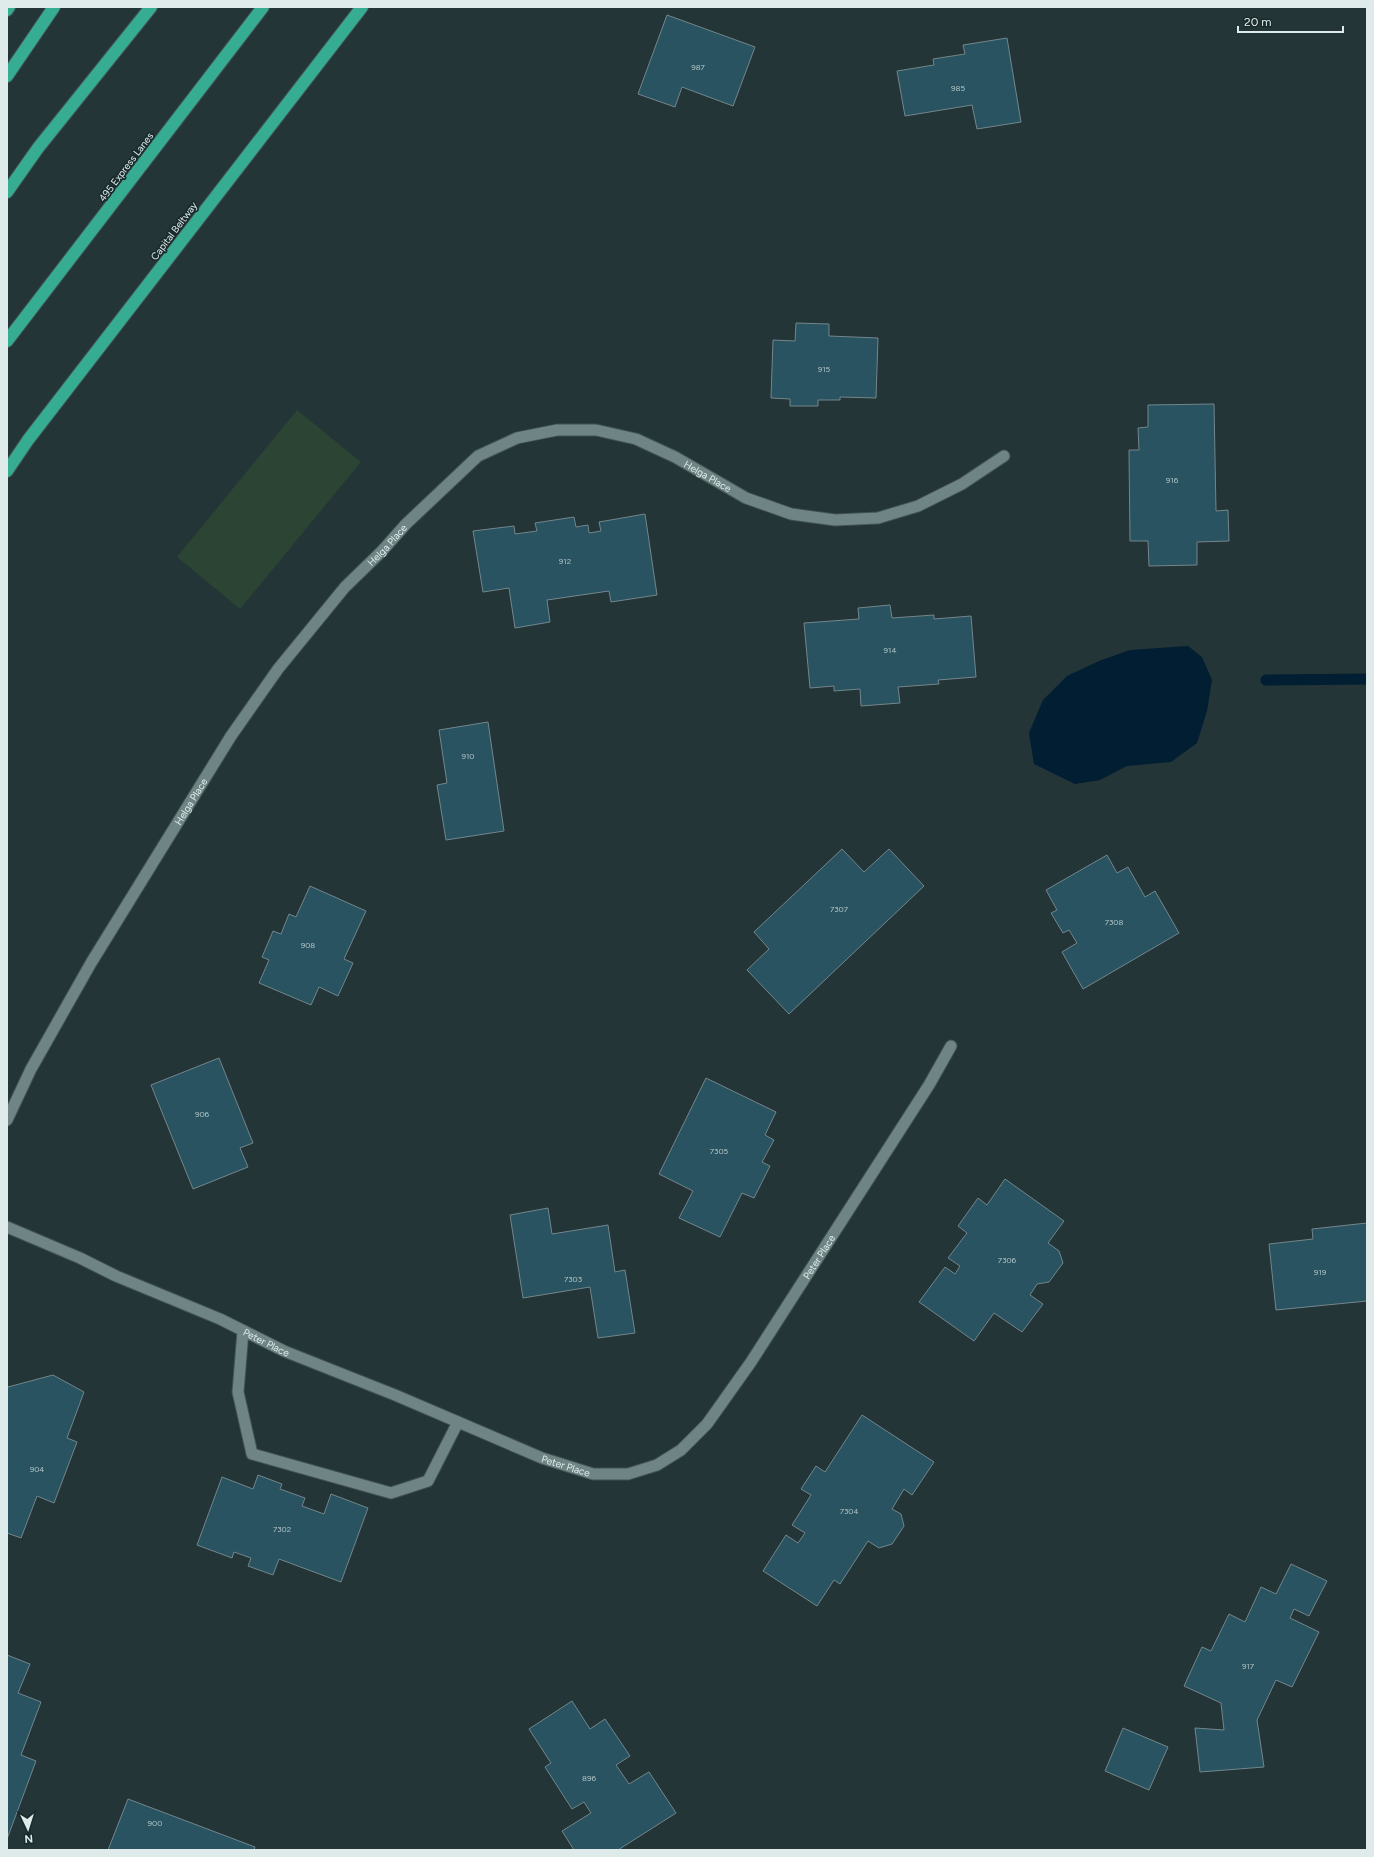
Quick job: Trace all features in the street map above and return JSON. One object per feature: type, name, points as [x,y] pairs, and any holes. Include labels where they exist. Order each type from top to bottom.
[{"type":"highway","points":[[7,76],[54,7]]},
{"type":"highway","points":[[7,192],[38,148],[151,7]]},
{"type":"highway","name":"495 Express Lanes","points":[[7,342],[263,7]]},
{"type":"highway","name":"Capital Beltway","points":[[7,471],[28,440],[362,7]]},
{"type":"highway","points":[[7,476],[28,440]]},
{"type":"street","name":"Helga Place","points":[[7,1120],[32,1069],[91,963],[231,736],[274,675],[345,587],[382,551],[406,524],[478,456],[517,438],[557,430],[596,430],[636,439],[675,457],[746,498],[791,514],[835,520],[878,518],[918,506],[962,484],[1004,456]]},
{"type":"street","name":"Peter Place","points":[[7,1227],[80,1258],[116,1276],[243,1331],[284,1351],[542,1458],[593,1474],[628,1474],[657,1465],[681,1450],[708,1424],[751,1362],[929,1085],[951,1046]]},
{"type":"street","points":[[243,1331],[238,1392],[252,1454],[391,1492],[428,1481],[458,1422]]},
{"type":"green space","points":[[297,410],[361,462],[240,609],[177,557]]},
{"type":"water","points":[[1188,646],[1202,657],[1212,680],[1207,711],[1197,743],[1171,762],[1127,766],[1100,780],[1075,784],[1034,764],[1029,733],[1043,700],[1067,676],[1099,661],[1130,650]]},
{"type":"building","points":[[667,15],[755,47],[733,106],[682,87],[675,107],[638,94]]},
{"type":"building","points":[[1007,38],[1021,122],[977,129],[972,105],[905,116],[897,71],[934,65],[933,59],[965,54],[963,45]]},
{"type":"building","points":[[796,323],[829,324],[829,336],[878,338],[876,398],[840,397],[840,400],[818,400],[818,406],[790,406],[790,399],[771,398],[773,340],[795,341]]},
{"type":"building","points":[[1214,404],[1216,511],[1228,510],[1229,541],[1197,542],[1197,565],[1149,566],[1148,541],[1130,541],[1129,450],[1139,450],[1138,428],[1148,427],[1148,405]]},
{"type":"building","points":[[645,514],[657,595],[611,602],[609,591],[547,600],[550,622],[515,628],[509,588],[483,592],[473,531],[514,526],[515,534],[537,531],[535,523],[574,517],[576,527],[588,525],[589,533],[601,531],[599,522]]},
{"type":"building","points":[[890,605],[892,618],[934,615],[934,619],[971,616],[976,677],[938,680],[939,684],[898,687],[900,703],[861,706],[860,689],[834,691],[834,686],[810,688],[804,623],[859,619],[858,608]]},
{"type":"building","points":[[488,722],[504,831],[446,840],[437,785],[447,783],[439,730]]},
{"type":"building","points":[[842,849],[864,872],[889,849],[924,886],[789,1014],[747,970],[769,949],[754,932]]},
{"type":"building","points":[[1107,855],[1117,873],[1128,867],[1145,897],[1155,891],[1179,933],[1083,989],[1062,952],[1077,943],[1069,930],[1063,933],[1051,913],[1057,910],[1046,890]]},
{"type":"building","points":[[310,886],[366,911],[344,959],[353,963],[338,996],[319,987],[311,1005],[259,983],[269,960],[262,957],[273,931],[281,934],[289,914],[296,917]]},
{"type":"building","points":[[219,1058],[253,1143],[240,1148],[248,1167],[193,1189],[151,1085]]},
{"type":"building","points":[[706,1078],[776,1112],[765,1135],[774,1140],[762,1162],[770,1166],[754,1198],[742,1193],[720,1237],[679,1218],[693,1191],[659,1174]]},
{"type":"building","points":[[1005,1179],[1064,1221],[1048,1243],[1059,1251],[1063,1263],[1049,1282],[1037,1284],[1030,1295],[1043,1304],[1022,1332],[994,1313],[974,1341],[919,1302],[945,1267],[955,1274],[960,1266],[948,1258],[967,1233],[958,1226],[978,1198],[987,1205]]},
{"type":"building","points":[[548,1208],[552,1234],[608,1225],[615,1272],[625,1270],[635,1333],[598,1338],[590,1287],[523,1298],[510,1215]]},
{"type":"building","points":[[1367,1223],[1367,1301],[1276,1310],[1269,1244],[1313,1239],[1312,1229]]},
{"type":"building","points":[[53,1375],[84,1392],[67,1438],[77,1442],[54,1503],[37,1496],[21,1538],[7,1533],[7,1390],[8,1387]]},
{"type":"building","points":[[862,1415],[934,1462],[912,1495],[904,1489],[892,1509],[901,1514],[904,1526],[892,1544],[879,1548],[868,1541],[840,1584],[834,1580],[817,1606],[763,1571],[786,1535],[798,1543],[805,1533],[792,1525],[811,1495],[801,1489],[816,1466],[825,1472]]},
{"type":"building","points":[[258,1475],[282,1484],[280,1489],[305,1498],[302,1506],[324,1514],[331,1494],[368,1508],[341,1582],[279,1559],[273,1575],[248,1566],[251,1558],[234,1552],[232,1558],[197,1545],[222,1477],[253,1489]]},
{"type":"building","points":[[1291,1564],[1327,1581],[1309,1616],[1294,1609],[1290,1618],[1319,1632],[1292,1687],[1276,1680],[1257,1720],[1264,1767],[1200,1772],[1195,1728],[1224,1730],[1221,1703],[1184,1686],[1202,1647],[1211,1651],[1229,1614],[1245,1622],[1261,1587],[1276,1594]]},
{"type":"building","points":[[7,1655],[30,1664],[18,1693],[41,1702],[21,1755],[36,1761],[7,1839]]},
{"type":"building","points":[[572,1701],[590,1729],[605,1719],[630,1756],[616,1765],[629,1784],[649,1772],[676,1813],[618,1850],[574,1850],[562,1831],[591,1813],[584,1802],[572,1809],[545,1767],[551,1763],[529,1729]]},
{"type":"building","points":[[1123,1728],[1168,1747],[1149,1790],[1105,1771]]},
{"type":"building","points":[[128,1799],[255,1847],[254,1850],[108,1850]]},
{"type":"waterway","points":[[1266,680],[1367,679]]}]
